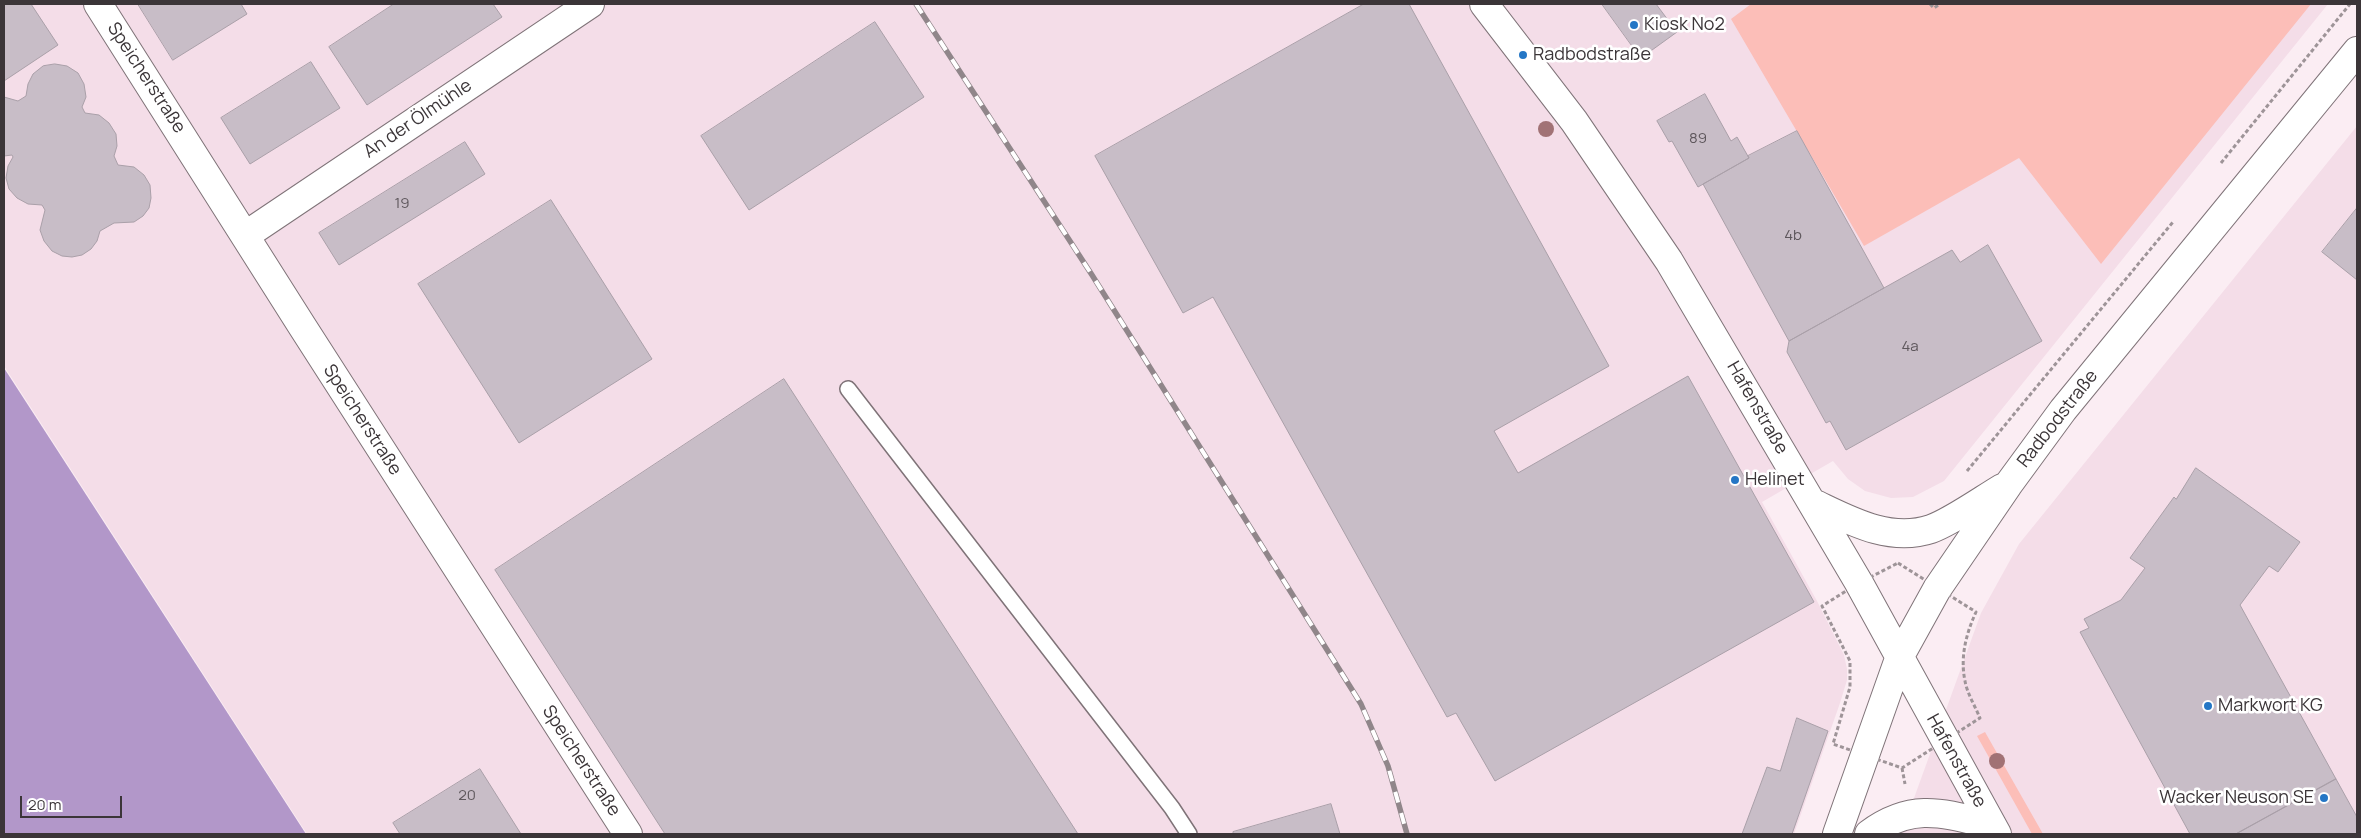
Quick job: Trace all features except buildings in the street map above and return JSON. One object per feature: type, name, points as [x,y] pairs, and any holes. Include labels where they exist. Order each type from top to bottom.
[{"type":"street","name":"Speicherstraße","points":[[98,4],[628,834]]},
{"type":"street","name":"An der Ölmühle","points":[[246,235],[590,4]]},
{"type":"street","name":"Hafenstraße","points":[[1484,4],[1574,121],[1670,261],[1900,656],[1994,830]]},
{"type":"street","name":"Radbodstraße","points":[[1838,834],[1900,656],[1937,589],[2008,485],[2063,410],[2357,51]]},
{"type":"street","points":[[1812,503],[1858,524],[1899,533],[1917,532],[1932,528],[2008,485]]},
{"type":"street","points":[[1869,834],[1886,822],[1912,814],[1941,814],[1994,830]]},
{"type":"lane","points":[[848,390],[1172,808],[1188,834]]},
{"type":"path","points":[[1930,4],[1934,8],[1940,4]]},
{"type":"path","points":[[2219,165],[2350,4]]},
{"type":"path","points":[[1966,472],[2175,219]]},
{"type":"path","points":[[1898,563],[1899,533]]},
{"type":"shaded area","points":[[4,4],[2328,4],[1944,481],[1913,497],[1891,498],[1865,491],[1848,479],[1833,461],[1762,502],[1817,601],[1844,655],[1847,669],[1847,680],[1840,703],[1794,834],[307,834],[4,366]]},
{"type":"shaded area","points":[[1751,4],[2311,4],[2101,264],[2019,158],[1864,246],[1731,19]]},
{"type":"shaded area","points":[[2357,126],[2357,834],[1901,834],[1981,613],[2019,544]]},
{"type":"shaded area","points":[[4,368],[306,834],[4,834]]},
{"type":"shaded area","points":[[1985,732],[2043,834],[2032,834],[1977,736]]},
{"type":"railway","points":[[916,4],[1092,275],[1361,704],[1388,766],[1407,834]]},
{"type":"place","name":"Kiosk No2","points":[[1634,25]]},
{"type":"place","name":"Radbodstraße","points":[[1523,55]]},
{"type":"place","name":"Helinet","points":[[1735,480]]},
{"type":"place","name":"Markwort KG","points":[[2208,706]]},
{"type":"place","name":"Wacker Neuson SE","points":[[2324,798]]}]
